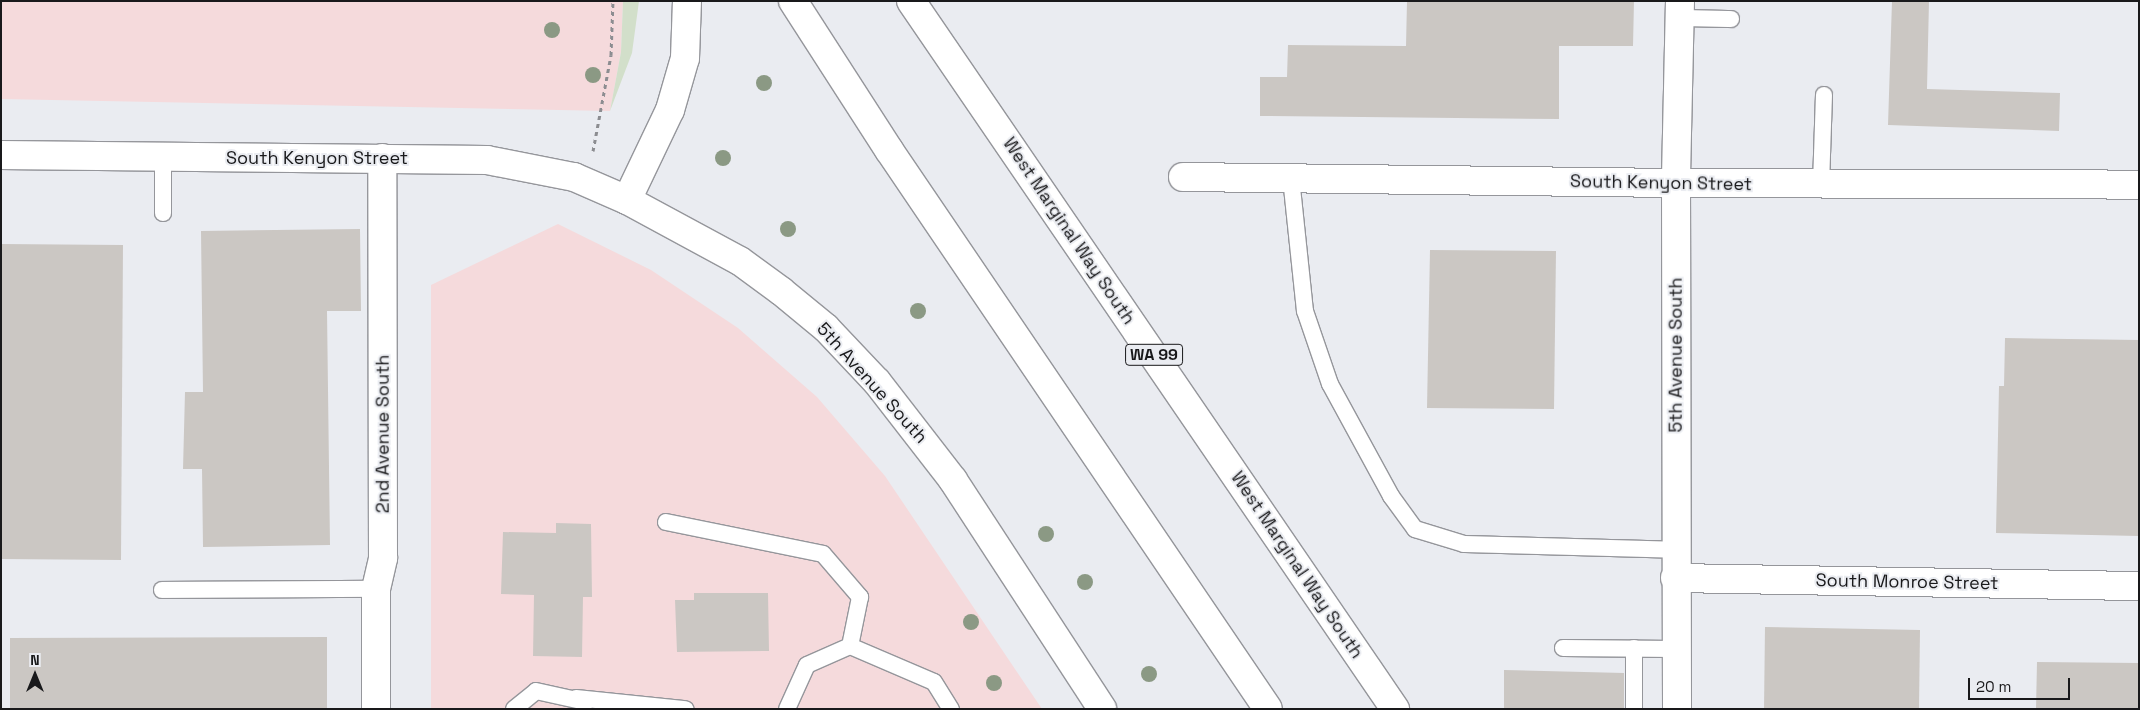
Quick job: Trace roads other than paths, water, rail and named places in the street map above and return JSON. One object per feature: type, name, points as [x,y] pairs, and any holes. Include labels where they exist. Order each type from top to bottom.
[{"type":"main road","points":[[627,200],[670,110],[685,58],[687,1]]},
{"type":"main road","points":[[793,1],[889,150],[1268,709]]},
{"type":"main road","name":"West Marginal Way South","points":[[911,1],[1396,709]]},
{"type":"main road","name":"5th Avenue South","points":[[1677,709],[1675,649],[1676,183],[1680,10]]},
{"type":"main road","name":"South Kenyon Street","points":[[1,155],[382,158],[524,164],[574,177],[627,200]]},
{"type":"main road","name":"2nd Avenue South","points":[[376,709],[376,589],[383,558],[382,158]]},
{"type":"main road","name":"South Kenyon Street","points":[[1183,177],[1821,185],[2139,185]]},
{"type":"main road","name":"5th Avenue South","points":[[627,200],[740,261],[826,328],[909,419],[953,480],[1102,709]]},
{"type":"main road","name":"South Monroe Street","points":[[1675,578],[2139,586]]},
{"type":"lane","points":[[1680,10],[1731,19]]},
{"type":"lane","points":[[1821,185],[1824,95]]},
{"type":"lane","points":[[163,156],[163,213]]},
{"type":"lane","points":[[1291,178],[1305,310],[1327,375],[1391,496],[1416,529],[1464,544],[1675,550]]},
{"type":"lane","points":[[666,522],[823,554],[860,597],[850,646]]},
{"type":"lane","points":[[162,590],[376,589]]},
{"type":"lane","points":[[787,709],[807,665],[850,646],[934,682],[951,709]]},
{"type":"lane","points":[[1563,648],[1675,649]]},
{"type":"lane","points":[[1634,648],[1634,709]]},
{"type":"lane","points":[[514,709],[536,692],[686,709]]},
{"type":"lane","points":[[576,698],[596,709]]}]
